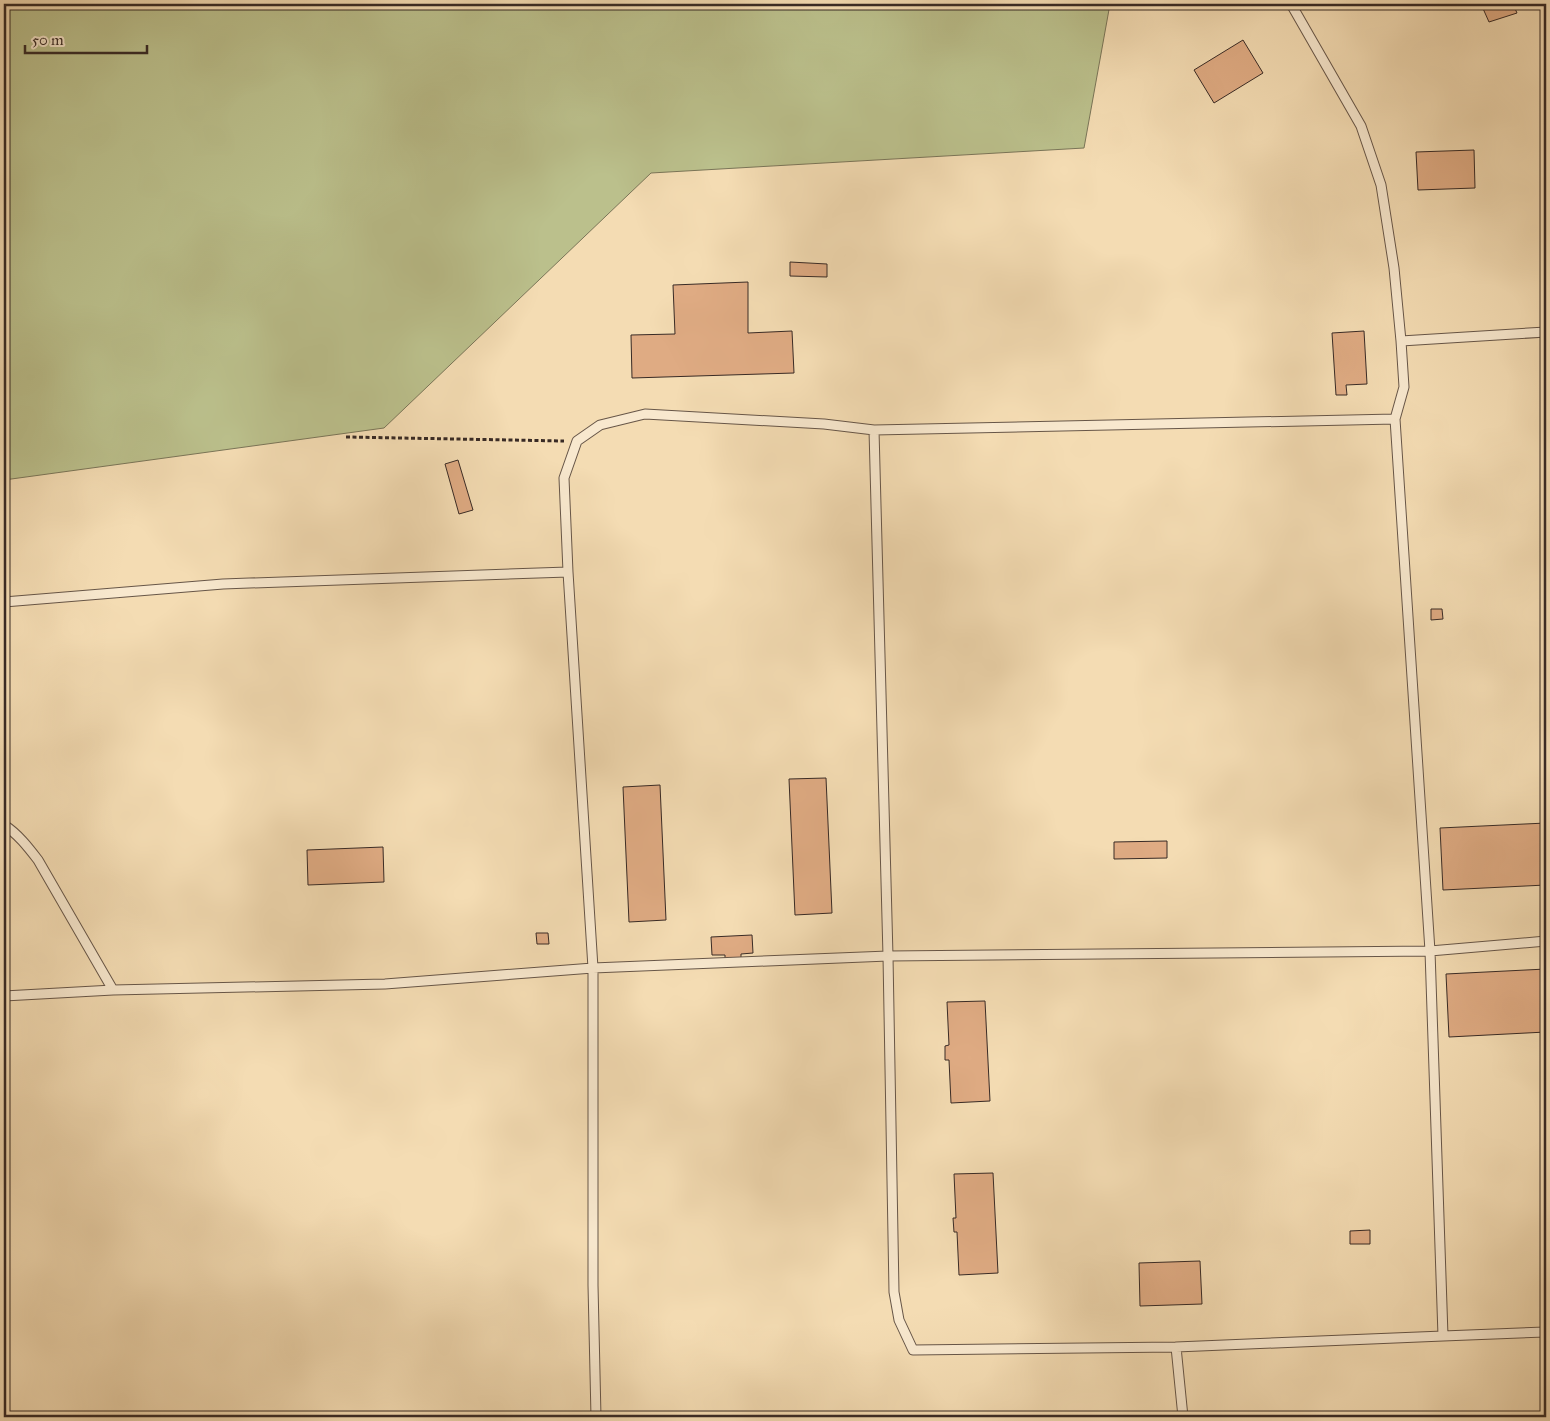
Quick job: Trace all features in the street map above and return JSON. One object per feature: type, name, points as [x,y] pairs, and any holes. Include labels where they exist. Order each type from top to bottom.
[{"type":"lane","points":[[1291,4],[1360,126],[1381,184],[1394,268],[1404,387],[1395,419],[1430,951],[1443,1336]]},
{"type":"lane","points":[[1401,341],[1546,332]]},
{"type":"lane","points":[[596,1417],[593,1285],[593,968],[568,572],[564,478],[568,462],[577,441],[600,425],[645,414],[824,424],[874,430],[1395,419]]},
{"type":"lane","points":[[874,430],[888,956],[894,1292],[899,1320],[913,1350],[1176,1347],[1545,1332]]},
{"type":"lane","points":[[4,602],[224,584],[568,572]]},
{"type":"lane","points":[[4,824],[26,844],[38,860],[113,990]]},
{"type":"lane","points":[[4,996],[113,990],[385,984],[593,968],[888,956],[1430,951],[1546,941]]},
{"type":"lane","points":[[1176,1347],[1184,1417]]},
{"type":"path","points":[[346,437],[577,441]]},
{"type":"green space","points":[[4,4],[1110,4],[1084,148],[651,173],[384,428],[4,480]]},
{"type":"building","points":[[1481,4],[1513,4],[1517,13],[1489,22]]},
{"type":"building","points":[[1243,40],[1263,73],[1214,103],[1194,70]]},
{"type":"building","points":[[1474,150],[1475,188],[1418,190],[1416,152]]},
{"type":"building","points":[[790,262],[827,264],[827,277],[790,276]]},
{"type":"building","points":[[748,282],[748,333],[792,331],[794,373],[632,378],[631,335],[675,334],[673,285]]},
{"type":"building","points":[[1364,331],[1367,384],[1346,385],[1347,395],[1336,395],[1332,333]]},
{"type":"building","points":[[458,460],[473,510],[459,514],[445,464]]},
{"type":"building","points":[[1431,609],[1442,609],[1443,619],[1431,620]]},
{"type":"building","points":[[826,778],[832,913],[795,915],[789,779]]},
{"type":"building","points":[[660,785],[666,920],[629,922],[623,787]]},
{"type":"building","points":[[1546,823],[1546,885],[1443,890],[1440,828]]},
{"type":"building","points":[[1167,841],[1167,858],[1114,859],[1114,842]]},
{"type":"building","points":[[383,847],[384,882],[308,885],[307,850]]},
{"type":"building","points":[[536,933],[548,933],[549,944],[537,944]]},
{"type":"building","points":[[752,935],[753,953],[741,954],[741,958],[725,960],[725,955],[712,955],[711,937]]},
{"type":"building","points":[[1546,969],[1546,1032],[1449,1037],[1446,974]]},
{"type":"building","points":[[985,1001],[990,1101],[951,1103],[949,1060],[945,1060],[945,1046],[949,1045],[947,1002]]},
{"type":"building","points":[[993,1173],[998,1273],[959,1275],[957,1232],[954,1232],[953,1218],[956,1218],[954,1174]]},
{"type":"building","points":[[1370,1230],[1370,1244],[1350,1244],[1350,1231]]},
{"type":"building","points":[[1200,1261],[1202,1304],[1140,1306],[1139,1263]]}]
